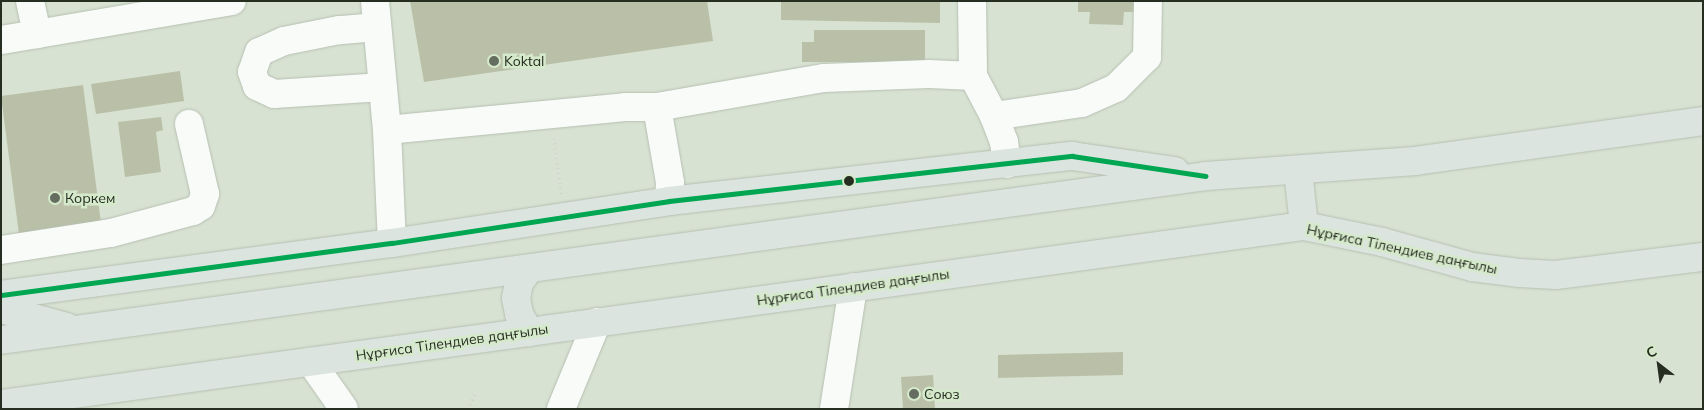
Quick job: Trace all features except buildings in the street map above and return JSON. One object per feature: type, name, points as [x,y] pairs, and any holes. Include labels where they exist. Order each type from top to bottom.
[{"type":"main road","points":[[1,340],[1206,176],[1415,161],[1703,121]]},
{"type":"main road","points":[[1,295],[392,243],[669,201],[1072,156],[1206,176]]},
{"type":"main road","points":[[1298,170],[1304,226]]},
{"type":"main road","name":"Нұрғиса Тілендиев даңғылы","points":[[1,404],[1304,226],[1382,242],[1472,266],[1519,273],[1556,275],[1703,257]]},
{"type":"main road","points":[[529,269],[519,283],[516,298],[519,314],[529,332]]},
{"type":"main road","points":[[1,309],[78,330]]},
{"type":"street","points":[[30,1],[37,34]]},
{"type":"street","points":[[1,40],[232,1]]},
{"type":"street","points":[[972,1],[973,76],[994,116],[1004,142],[1007,164]]},
{"type":"street","points":[[994,116],[1082,103],[1116,88],[1147,57],[1148,1]]},
{"type":"street","points":[[383,87],[274,94],[257,86],[252,72],[259,52],[284,41],[339,30],[376,14],[383,87],[387,130],[392,243]]},
{"type":"street","points":[[387,130],[625,107],[657,107],[824,78],[929,74],[973,76]]},
{"type":"street","points":[[657,107],[670,182],[669,201]]},
{"type":"street","points":[[1,250],[110,233],[193,211],[202,206],[205,194],[188,124]]},
{"type":"street","points":[[835,408],[853,287]]},
{"type":"street","points":[[560,409],[597,322]]},
{"type":"street","points":[[311,362],[344,409]]},
{"type":"path","points":[[551,114],[561,197]]},
{"type":"path","points":[[468,409],[476,392]]},
{"type":"transit line","points":[[1,295],[392,243],[669,201],[1072,156],[1206,176]]},
{"type":"place","name":"Koktal","points":[[494,61]]},
{"type":"place","name":"Коркем","points":[[55,198]]},
{"type":"place","name":"Союз","points":[[914,394]]}]
